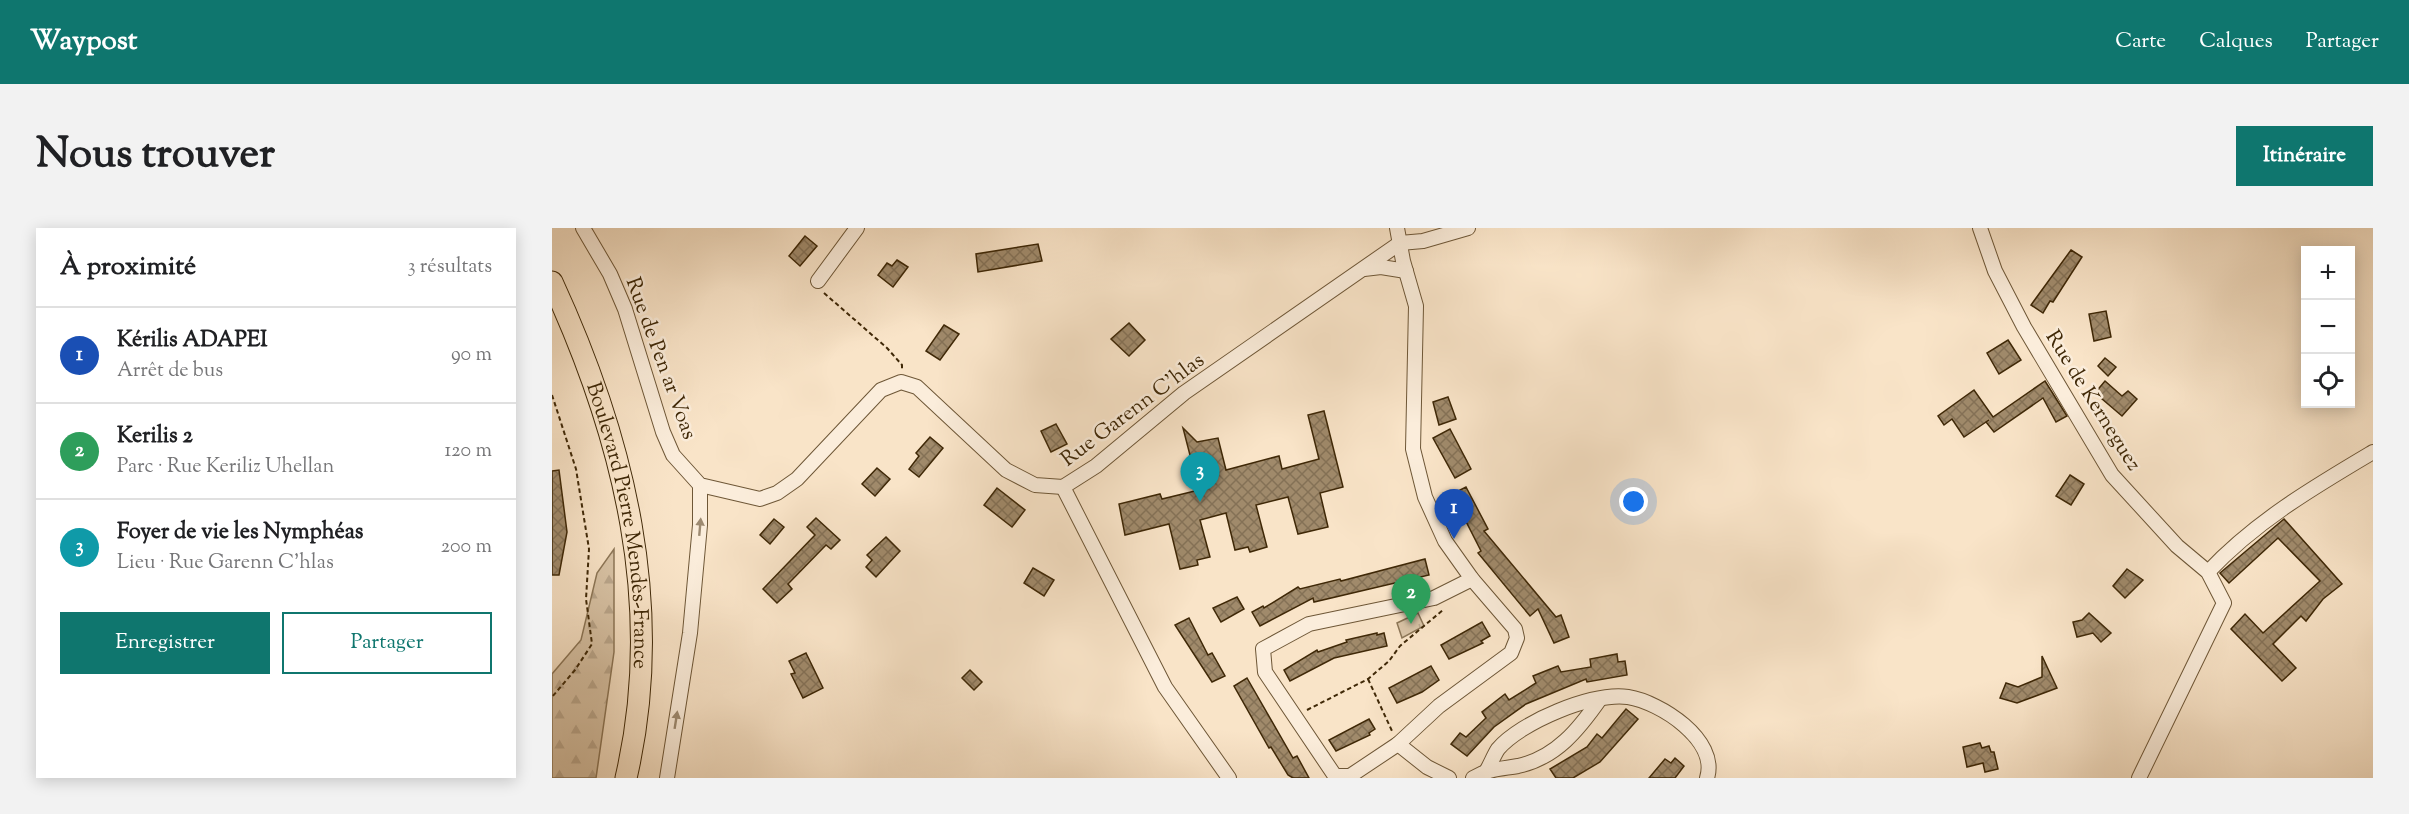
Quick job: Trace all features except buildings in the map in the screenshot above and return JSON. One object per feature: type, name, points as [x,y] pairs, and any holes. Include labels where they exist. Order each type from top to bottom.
[{"type":"main road","name":"Boulevard Pierre Mendès-France","points":[[552,282],[582,345],[606,412],[622,471],[636,542],[641,677],[626,778]]},
{"type":"street","name":"Rue de Pen ar Voas","points":[[583,228],[610,273],[625,309],[663,432],[674,455],[700,485]]},
{"type":"street","points":[[818,281],[857,228]]},
{"type":"street","points":[[1397,228],[1416,306],[1413,449],[1425,497],[1445,541],[1472,579],[1515,629],[1517,638],[1511,653],[1439,706],[1398,744],[1350,776],[1335,776],[1293,717],[1265,672],[1263,649],[1309,624],[1434,598],[1472,579]]},
{"type":"street","points":[[1400,243],[1423,241],[1468,228]]},
{"type":"street","name":"Rue de Kerneguez","points":[[1980,228],[1995,271],[2024,327],[2112,475],[2177,546],[2208,572],[2224,603],[2139,778]]},
{"type":"street","name":"Rue Garenn C'hlas","points":[[1229,778],[1165,687],[1063,487],[1096,466],[1185,393],[1400,243]]},
{"type":"street","points":[[1362,269],[1381,267],[1406,271]]},
{"type":"street","points":[[667,778],[690,633],[700,525],[700,485],[760,499],[777,493],[797,479],[881,390],[901,382],[917,387],[1006,470],[1035,485],[1063,487]]},
{"type":"street","points":[[2208,572],[2225,553],[2279,508],[2373,452]]},
{"type":"street","points":[[1487,770],[1498,750],[1519,732],[1546,717],[1600,699],[1628,697],[1660,710],[1696,736],[1705,747],[1709,764],[1707,778]]},
{"type":"street","points":[[1473,778],[1487,770],[1520,765],[1553,752],[1579,728],[1600,699]]},
{"type":"street","points":[[1398,744],[1428,767],[1449,778]]},
{"type":"path","points":[[818,281],[819,289],[887,348],[902,365],[901,382]]},
{"type":"path","points":[[552,395],[576,469],[589,549],[586,599],[592,644],[575,670],[552,697]]},
{"type":"path","points":[[1293,717],[1368,679],[1389,661],[1400,646],[1454,601],[1449,591]]},
{"type":"path","points":[[1368,679],[1398,744]]},
{"type":"green space","points":[[614,549],[614,652],[596,778],[552,778],[552,674],[581,640],[597,573]]},
{"type":"green space","points":[[1418,613],[1424,626],[1402,638],[1397,623]]},
{"type":"place","name":"Foyer de vie les Nymphéas","points":[[1200,502]]},
{"type":"place","name":"Kérilis ADAPEI","points":[[1454,539]]},
{"type":"place","name":"Kerilis 2","points":[[1411,624]]}]
